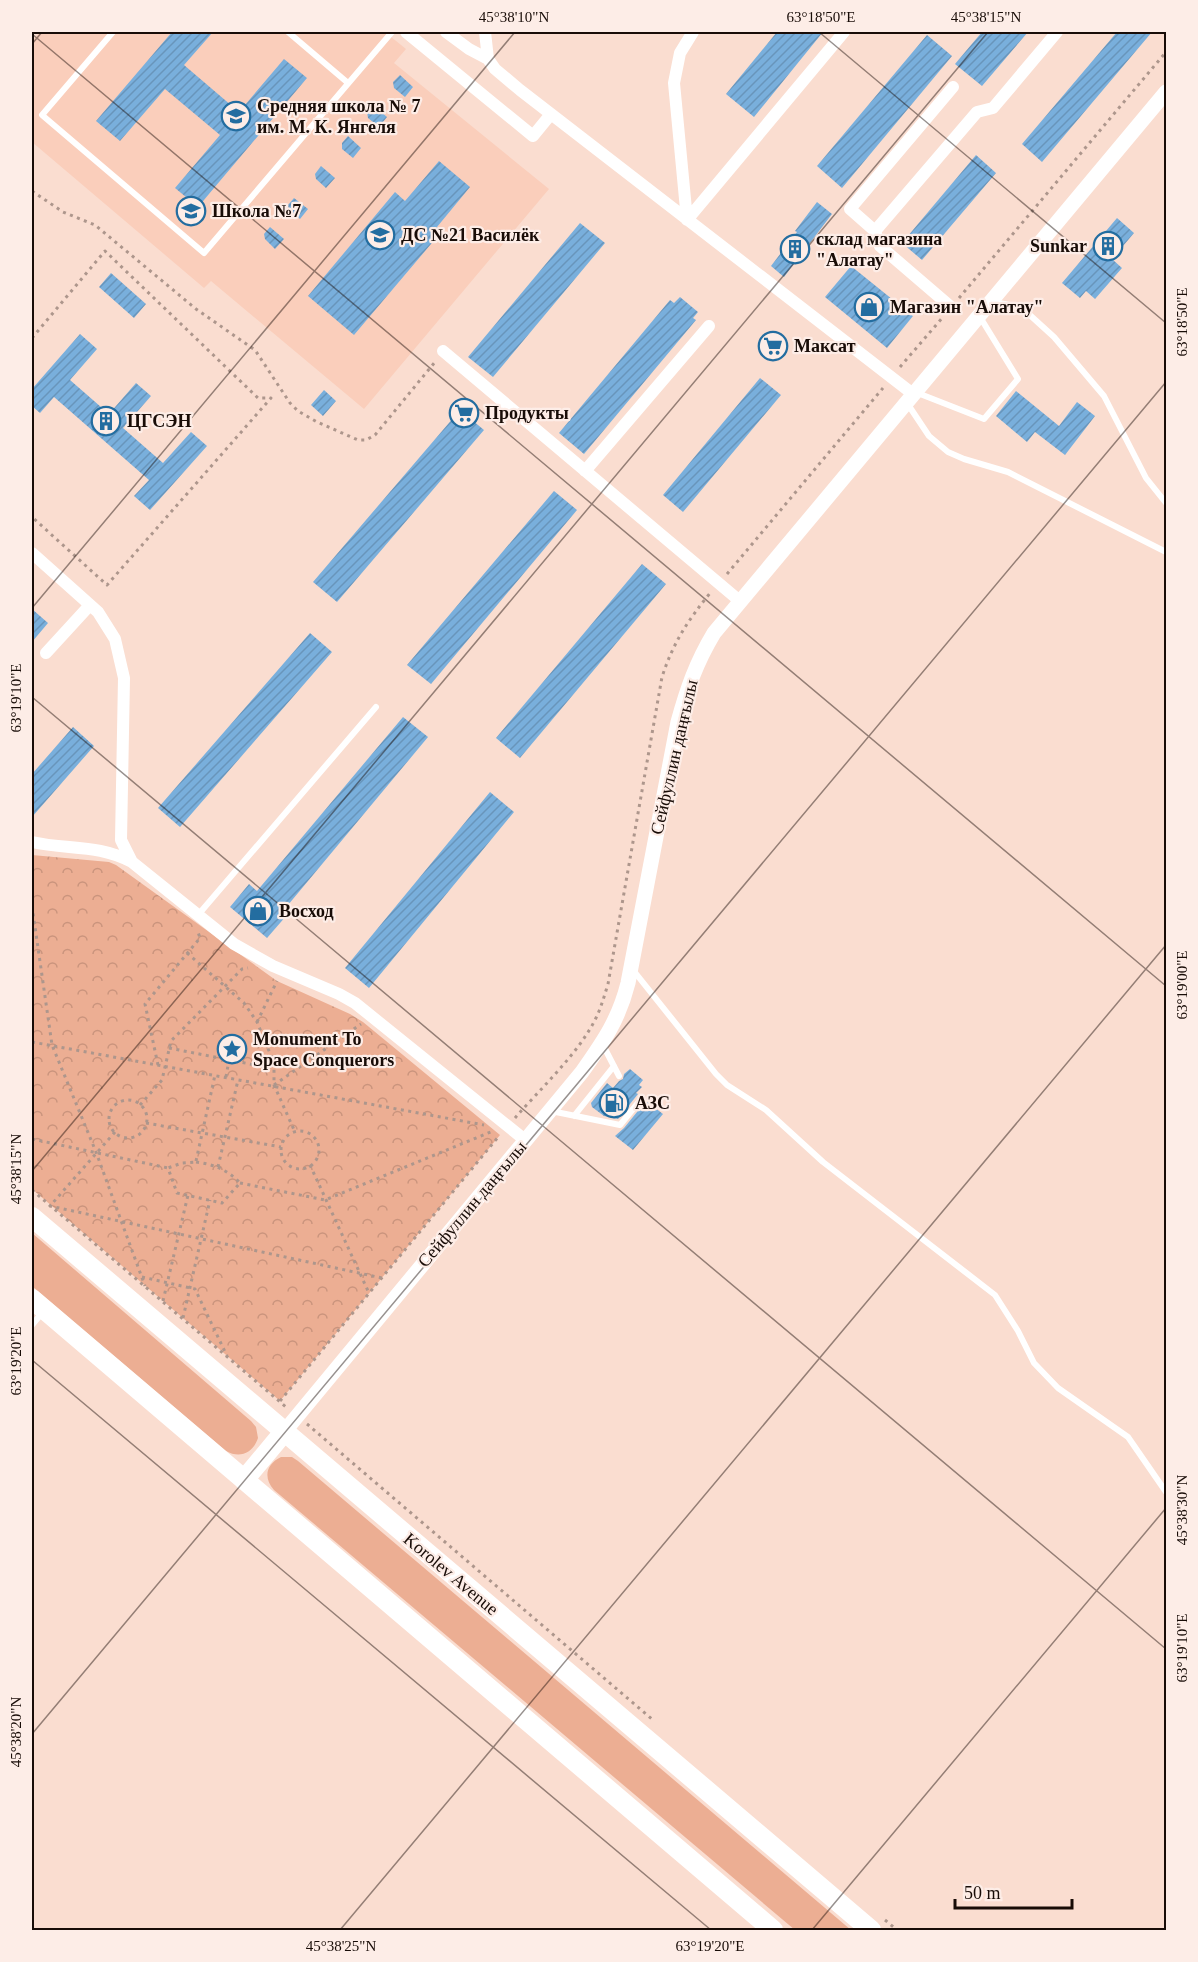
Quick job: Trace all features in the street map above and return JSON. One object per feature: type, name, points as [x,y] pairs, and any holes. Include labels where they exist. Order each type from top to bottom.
[{"type":"main road","name":"Korolev Avenue","points":[[32,1217],[284,1432],[875,1923]]},
{"type":"main road","points":[[36,1311],[244,1480],[773,1930]]},
{"type":"main road","points":[[244,1480],[284,1432]]},
{"type":"street","points":[[406,32],[533,136],[551,114]]},
{"type":"street","points":[[446,32],[469,49],[488,59],[503,76],[891,378],[911,396]]},
{"type":"street","points":[[485,32],[488,59]]},
{"type":"street","points":[[687,220],[674,83],[680,53],[693,32]]},
{"type":"street","points":[[687,220],[844,32]]},
{"type":"street","points":[[875,231],[977,112],[993,108],[1057,32]]},
{"type":"street","points":[[951,307],[880,246],[875,231],[850,209],[953,87]]},
{"type":"street","name":"Сейфуллин даңғылы","points":[[284,1432],[603,1044],[622,1007],[678,722],[688,684],[700,656],[714,633],[1167,92]]},
{"type":"street","points":[[585,471],[709,326]]},
{"type":"street","points":[[443,351],[741,602]]},
{"type":"street","points":[[32,553],[90,605],[106,622],[115,639],[124,678],[121,840],[132,862]]},
{"type":"street","points":[[46,653],[90,605]]},
{"type":"street","points":[[32,842],[102,849],[132,862],[251,956],[355,1003],[504,1130],[525,1140]]},
{"type":"lane","points":[[113,32],[42,115],[204,253],[392,32]]},
{"type":"lane","points":[[288,32],[348,83]]},
{"type":"lane","points":[[990,302],[1021,307],[1054,337],[1104,396],[1146,478],[1167,503]]},
{"type":"lane","points":[[911,396],[984,419],[1018,379],[979,315]]},
{"type":"lane","points":[[911,396],[929,436],[948,452],[1008,472],[1167,552]]},
{"type":"lane","points":[[198,915],[376,707]]},
{"type":"lane","points":[[631,968],[727,1085],[766,1110],[823,1162],[995,1295],[1018,1331],[1034,1363],[1058,1388],[1128,1437],[1167,1492]]},
{"type":"lane","points":[[603,1044],[619,1076]]},
{"type":"lane","points":[[574,1116],[614,1066]]},
{"type":"lane","points":[[550,1110],[620,1125],[642,1098]]},
{"type":"path","points":[[280,1401],[504,1130],[575,1049],[594,1022],[608,984],[662,677],[675,641],[694,612],[1167,52]]},
{"type":"path","points":[[32,191],[63,212],[95,225],[196,309],[255,351],[290,403],[298,411],[358,440],[366,440],[375,435],[443,351]]},
{"type":"path","points":[[32,338],[105,251],[258,398],[271,398],[107,585],[32,517]]},
{"type":"path","points":[[32,906],[52,1045],[96,1152],[146,1287]]},
{"type":"path","points":[[158,1065],[145,1004],[200,938],[198,932]]},
{"type":"path","points":[[187,953],[244,1003],[257,1022],[274,1065],[274,1085],[295,1132]]},
{"type":"path","points":[[32,956],[39,955]]},
{"type":"path","points":[[140,1105],[162,1080],[171,1041],[242,969],[248,968]]},
{"type":"path","points":[[257,1022],[276,981],[287,986]]},
{"type":"path","points":[[274,1085],[363,1022],[357,1018]]},
{"type":"path","points":[[32,1042],[488,1125]]},
{"type":"path","points":[[169,1048],[264,1067],[274,1065]]},
{"type":"path","points":[[226,1077],[230,1060]]},
{"type":"path","points":[[196,1162],[215,1076]]},
{"type":"path","points":[[218,1167],[237,1080]]},
{"type":"path","points":[[125,1101],[132,1101],[140,1105],[146,1112],[146,1123],[143,1130],[135,1137],[124,1137],[115,1132],[110,1122],[113,1108],[125,1101]]},
{"type":"path","points":[[479,1118],[495,1131]]},
{"type":"path","points":[[146,1123],[281,1147]]},
{"type":"path","points":[[32,1139],[168,1168],[182,1163],[196,1162],[218,1167],[240,1183],[325,1200],[495,1131],[504,1130]]},
{"type":"path","points":[[50,1206],[115,1132]]},
{"type":"path","points":[[295,1132],[309,1134],[316,1142],[317,1156],[310,1165],[300,1168],[290,1166],[283,1158],[281,1147],[286,1137],[295,1132]]},
{"type":"path","points":[[310,1165],[369,1293]]},
{"type":"path","points":[[168,1168],[177,1192],[222,1203],[240,1183]]},
{"type":"path","points":[[32,1190],[376,1481],[661,1727]]},
{"type":"path","points":[[163,1302],[188,1195]]},
{"type":"path","points":[[183,1319],[210,1200]]},
{"type":"path","points":[[50,1206],[382,1278]]},
{"type":"path","points":[[142,1277],[195,1289],[228,1357]]},
{"type":"path","points":[[875,1923],[897,1930]]},
{"type":"shaded area","points":[[40,32],[385,32],[406,49],[394,63],[549,189],[364,409],[211,281],[204,288],[32,142],[32,41]]},
{"type":"green space","points":[[32,855],[109,862],[116,865],[277,981],[363,1022],[500,1135],[280,1401],[32,1189]]},
{"type":"green space","points":[[32,1233],[251,1421],[256,1427],[258,1438],[253,1447],[241,1454],[226,1451],[32,1286]]},
{"type":"green space","points":[[281,1457],[292,1457],[298,1461],[851,1930],[795,1930],[274,1490],[267,1476],[269,1467]]},
{"type":"building","name":"Средняя школа № 7 им. М. К. Янгеля","points":[[172,32],[213,32],[184,65],[239,112],[284,59],[307,78],[198,207],[175,188],[220,135],[165,89],[120,141],[96,121]]},
{"type":"building","points":[[777,32],[823,32],[754,117],[726,94]]},
{"type":"building","points":[[982,32],[1028,32],[982,86],[955,64]]},
{"type":"building","points":[[1117,32],[1152,32],[1042,162],[1022,144]]},
{"type":"building","points":[[927,35],[952,56],[842,188],[817,166]]},
{"type":"building","points":[[400,75],[413,87],[405,97],[394,88],[393,82]]},
{"type":"building","points":[[373,105],[387,117],[379,127],[368,118],[367,112]]},
{"type":"building","points":[[348,136],[361,148],[353,158],[342,149],[342,143]]},
{"type":"building","points":[[976,155],[996,173],[922,260],[902,243]]},
{"type":"building","points":[[439,161],[470,187],[437,227],[442,231],[354,335],[308,296],[395,192],[405,201]]},
{"type":"building","points":[[321,166],[335,178],[326,188],[316,179],[315,174]]},
{"type":"building","points":[[294,198],[308,209],[300,219],[289,210],[288,205]]},
{"type":"building","name":"склад магазина \"Алатау\"","points":[[817,202],[832,214],[784,277],[771,266]]},
{"type":"building","name":"Sunkar","points":[[1117,218],[1134,233],[1112,259],[1122,268],[1095,299],[1086,291],[1080,298],[1062,283]]},
{"type":"building","points":[[580,223],[605,243],[493,377],[468,357]]},
{"type":"building","points":[[270,227],[284,239],[275,249],[265,239],[264,234]]},
{"type":"building","name":"Магазин \"Алатау\"","points":[[851,266],[913,316],[887,348],[825,297]]},
{"type":"building","points":[[111,273],[146,304],[134,318],[99,287]]},
{"type":"building","points":[[680,297],[698,312],[693,318],[696,320],[584,454],[559,433],[670,300],[674,303]]},
{"type":"building","name":"ЦГСЭН","points":[[80,334],[97,349],[70,380],[109,414],[136,383],[151,396],[123,428],[163,463],[191,432],[207,446],[150,510],[134,496],[149,480],[54,397],[40,413],[32,406],[32,389]]},
{"type":"building","points":[[760,378],[781,395],[683,512],[663,495]]},
{"type":"building","points":[[324,390],[336,401],[323,416],[311,405]]},
{"type":"building","points":[[1016,391],[1059,426],[1077,402],[1095,416],[1065,455],[1035,432],[1027,442],[996,416]]},
{"type":"building","points":[[460,410],[484,430],[337,602],[313,582]]},
{"type":"building","points":[[554,491],[577,510],[431,684],[407,665]]},
{"type":"building","points":[[642,564],[666,584],[520,758],[496,738]]},
{"type":"building","points":[[32,609],[48,623],[32,642]]},
{"type":"building","points":[[310,633],[332,652],[180,827],[158,808]]},
{"type":"building","points":[[403,717],[428,737],[283,911],[287,915],[267,938],[230,907],[249,884],[257,891]]},
{"type":"building","points":[[73,727],[94,746],[32,817],[32,774]]},
{"type":"building","points":[[490,792],[514,812],[369,988],[345,968]]},
{"type":"building","points":[[630,1069],[643,1080],[639,1085],[642,1087],[618,1119],[604,1116],[592,1107],[591,1103],[607,1083],[613,1088]]},
{"type":"building","points":[[646,1101],[663,1114],[633,1150],[615,1136]]},
{"type":"place","name":"Средняя школа № 7 им. М. К. Янгеля","points":[[236,116]]},
{"type":"place","name":"Школа №7","points":[[191,211]]},
{"type":"place","name":"ДС №21 Василёк","points":[[380,235]]},
{"type":"place","name":"Sunkar","points":[[1108,246]]},
{"type":"place","name":"склад магазина \"Алатау\"","points":[[795,249]]},
{"type":"place","name":"Магазин \"Алатау\"","points":[[869,307]]},
{"type":"place","name":"Максат","points":[[773,346]]},
{"type":"place","name":"Продукты","points":[[464,413]]},
{"type":"place","name":"ЦГСЭН","points":[[106,421]]},
{"type":"place","name":"Восход","points":[[258,911]]},
{"type":"place","name":"Monument To Space Conquerors","points":[[232,1049]]},
{"type":"place","name":"АЗС","points":[[614,1103]]}]
